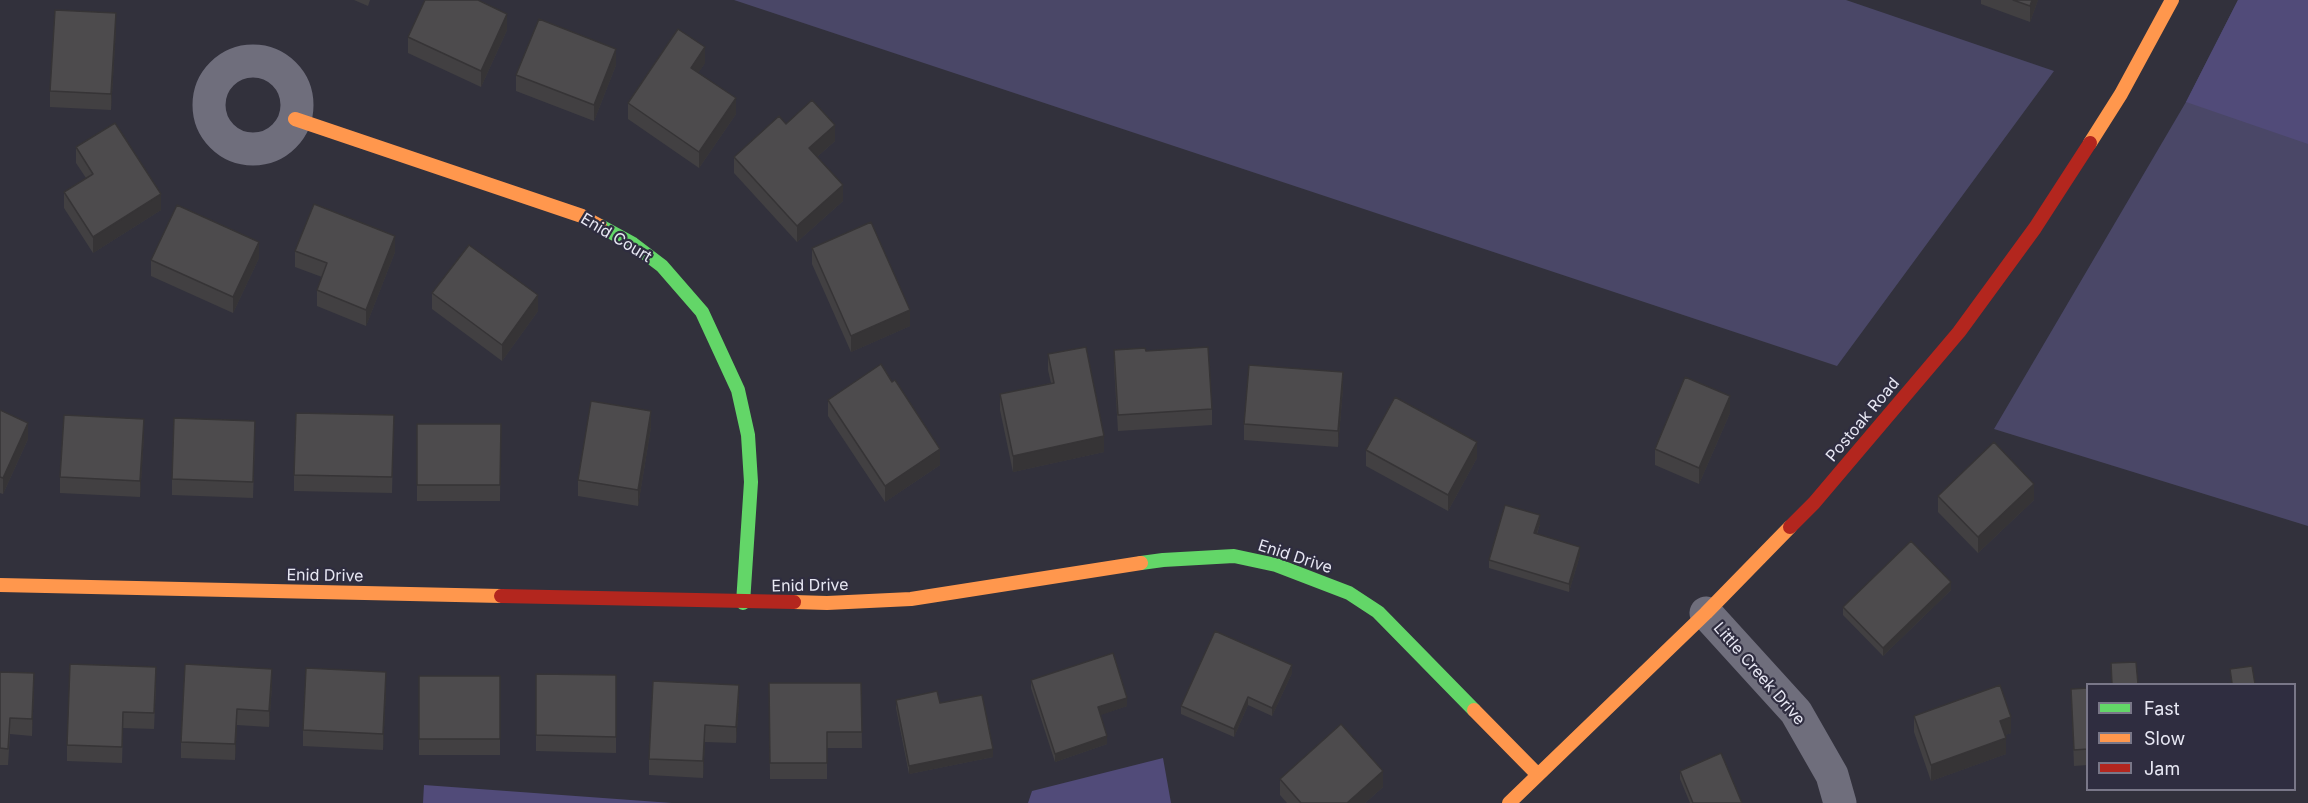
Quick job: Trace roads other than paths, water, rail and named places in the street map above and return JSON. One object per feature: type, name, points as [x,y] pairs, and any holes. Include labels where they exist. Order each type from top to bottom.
[{"type":"street","name":"Postoak Road","points":[[1509,803],[1706,613],[1814,503],[1959,332],[2035,228],[2109,113],[2172,0]]},
{"type":"street","name":"Enid Court","points":[[295,118],[582,216],[633,244],[662,266],[702,312],[738,390],[748,435],[751,482],[743,603]]},
{"type":"street","name":"Enid Drive","points":[[0,585],[743,603],[827,603],[910,598],[1163,560],[1234,556],[1276,565],[1317,579],[1349,593],[1378,612],[1537,774]]},
{"type":"street","name":"Little Creek Drive","points":[[1706,613],[1797,712],[1832,775],[1840,803]]}]
